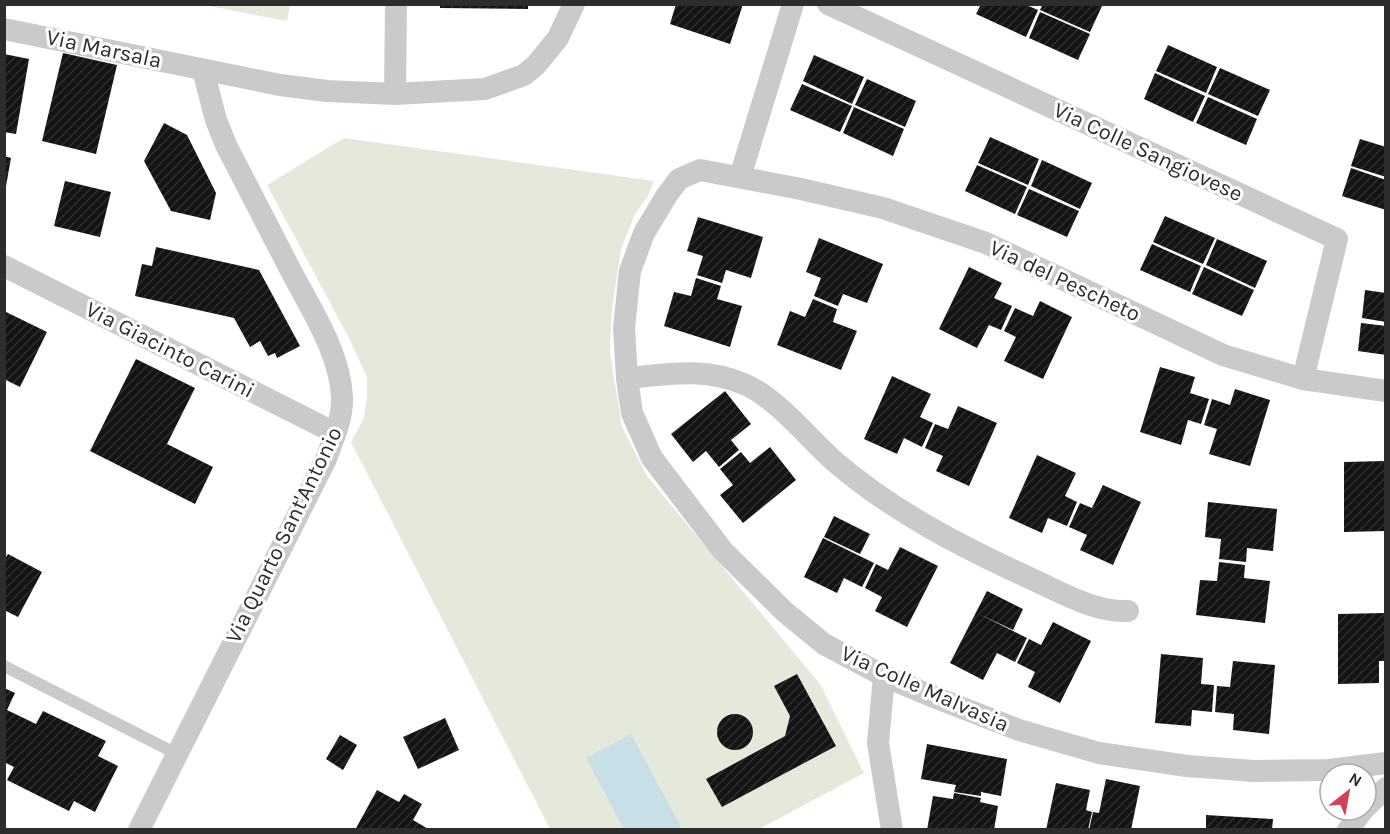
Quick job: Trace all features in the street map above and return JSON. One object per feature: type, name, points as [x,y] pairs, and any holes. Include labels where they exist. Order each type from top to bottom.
[{"type":"street","points":[[395,94],[396,4]]},
{"type":"street","name":"Via Marsala","points":[[4,28],[280,85],[327,91],[395,94],[485,89],[524,75],[537,65],[558,38],[574,4]]},
{"type":"street","points":[[740,177],[793,4]]},
{"type":"street","name":"Via Colle Sangiovese","points":[[828,4],[1337,239],[1303,379]]},
{"type":"street","name":"Via Quarto Sant'Antonio","points":[[139,830],[326,459],[340,418],[342,399],[330,352],[316,319],[226,145],[216,120],[203,70]]},
{"type":"street","name":"Via Colle Malvasia","points":[[740,177],[700,170],[679,179],[644,233],[630,271],[624,328],[627,378],[632,413],[652,458],[723,551],[786,612],[824,644],[884,676],[1019,730],[1070,746],[1119,757],[1187,766],[1289,772],[1386,763]]},
{"type":"street","name":"Via del Pescheto","points":[[740,177],[883,208],[986,243],[1223,355],[1303,379],[1386,391]]},
{"type":"street","name":"Via Giacinto Carini","points":[[4,266],[335,433]]},
{"type":"street","points":[[627,378],[698,372],[727,378],[752,388],[761,393],[843,468],[938,533],[972,552],[1069,596],[1111,612],[1128,611]]},
{"type":"street","points":[[884,676],[878,743],[892,830]]},
{"type":"lane","points":[[4,666],[177,754]]},
{"type":"shaded area","points":[[204,5],[290,5],[287,21]]},
{"type":"shaded area","points":[[344,138],[654,181],[648,196],[635,214],[621,249],[612,309],[610,353],[622,427],[647,476],[820,684],[864,773],[759,829],[550,829],[351,442],[364,418],[367,377],[349,338],[267,185]]},
{"type":"water","points":[[631,734],[681,827],[624,829],[586,758]]},
{"type":"building","points":[[440,4],[528,4],[528,9],[440,8]]},
{"type":"building","points":[[676,4],[743,4],[730,44],[670,24]]},
{"type":"building","points":[[981,4],[1024,4],[1038,10],[1026,37],[976,14]]},
{"type":"building","points":[[1043,4],[1099,4],[1102,6],[1090,32],[1040,10]]},
{"type":"building","points":[[1040,12],[1090,34],[1078,60],[1029,38]]},
{"type":"building","points":[[1168,45],[1217,67],[1206,93],[1156,71]]},
{"type":"building","points":[[63,53],[117,65],[96,154],[42,141]]},
{"type":"building","points":[[4,54],[29,59],[16,134],[4,132]]},
{"type":"building","points":[[814,55],[864,77],[852,104],[803,81]]},
{"type":"building","points":[[1220,68],[1270,90],[1258,116],[1208,94]]},
{"type":"building","points":[[1155,73],[1205,96],[1193,122],[1144,99]]},
{"type":"building","points":[[867,79],[916,101],[905,127],[855,105]]},
{"type":"building","points":[[802,84],[852,106],[840,132],[790,110]]},
{"type":"building","points":[[1208,97],[1257,119],[1246,145],[1196,123]]},
{"type":"building","points":[[854,107],[904,129],[893,156],[843,133]]},
{"type":"building","points":[[164,123],[187,135],[216,193],[210,220],[171,211],[144,161]]},
{"type":"building","points":[[990,137],[1039,159],[1028,185],[978,163]]},
{"type":"building","points":[[1360,139],[1386,147],[1386,177],[1351,166]]},
{"type":"building","points":[[4,156],[11,158],[6,186],[4,186]]},
{"type":"building","points":[[1042,160],[1092,183],[1080,209],[1031,186]]},
{"type":"building","points":[[977,165],[1027,187],[1015,214],[965,191]]},
{"type":"building","points":[[1351,168],[1386,180],[1386,210],[1342,196]]},
{"type":"building","points":[[65,181],[111,192],[100,237],[54,226]]},
{"type":"building","points":[[1029,189],[1079,211],[1067,237],[1017,215]]},
{"type":"building","points":[[1165,216],[1215,238],[1203,264],[1153,242]]},
{"type":"building","points":[[698,217],[763,237],[751,278],[726,270],[722,283],[697,275],[703,256],[687,251]]},
{"type":"building","points":[[819,238],[883,264],[867,303],[843,294],[838,306],[814,296],[821,278],[806,272]]},
{"type":"building","points":[[1217,239],[1267,261],[1255,288],[1206,265]]},
{"type":"building","points":[[1152,244],[1201,266],[1190,292],[1140,270]]},
{"type":"building","points":[[156,247],[259,270],[300,346],[277,358],[275,353],[268,356],[260,341],[250,347],[234,318],[135,296],[142,264],[152,266]]},
{"type":"building","points":[[969,267],[1002,283],[994,298],[1012,306],[1001,330],[989,325],[977,348],[939,329]]},
{"type":"building","points":[[1204,267],[1254,290],[1242,316],[1192,294]]},
{"type":"building","points":[[696,278],[721,286],[717,299],[742,306],[730,347],[664,326],[674,292],[691,296]]},
{"type":"building","points":[[1365,290],[1386,293],[1386,322],[1362,318]]},
{"type":"building","points":[[813,299],[837,309],[833,322],[857,331],[841,370],[777,345],[790,311],[805,317]]},
{"type":"building","points":[[1040,301],[1072,317],[1043,379],[1004,361],[1016,337],[1004,331],[1015,308],[1033,316]]},
{"type":"building","points":[[4,311],[47,332],[20,387],[4,379]]},
{"type":"building","points":[[1361,323],[1386,326],[1386,355],[1358,351]]},
{"type":"building","points":[[136,359],[195,388],[167,444],[213,467],[195,504],[90,451]]},
{"type":"building","points":[[1160,367],[1195,377],[1190,393],[1209,399],[1201,424],[1188,420],[1181,445],[1140,432]]},
{"type":"building","points":[[892,376],[931,394],[920,417],[933,423],[922,447],[904,438],[897,454],[864,439]]},
{"type":"building","points":[[1235,389],[1270,400],[1250,466],[1209,454],[1217,429],[1204,425],[1212,399],[1230,405]]},
{"type":"building","points":[[725,391],[751,424],[731,440],[739,450],[719,467],[706,451],[693,462],[671,434]]},
{"type":"building","points":[[958,406],[997,423],[969,486],[936,471],[943,456],[925,448],[935,424],[948,429]]},
{"type":"building","points":[[770,447],[796,480],[743,523],[720,495],[733,485],[720,469],[741,452],[750,463]]},
{"type":"building","points":[[1037,455],[1076,473],[1065,496],[1077,502],[1067,526],[1048,518],[1042,533],[1009,518]]},
{"type":"building","points":[[1385,461],[1386,531],[1344,532],[1344,462]]},
{"type":"building","points":[[1103,485],[1141,502],[1113,565],[1080,550],[1087,535],[1069,527],[1080,503],[1092,508]]},
{"type":"building","points":[[1208,502],[1277,509],[1273,551],[1247,548],[1246,562],[1219,559],[1221,539],[1205,537]]},
{"type":"building","points":[[834,516],[870,534],[860,554],[824,537]]},
{"type":"building","points":[[823,538],[874,563],[862,587],[844,578],[837,593],[804,577]]},
{"type":"building","points":[[900,547],[938,566],[907,627],[875,611],[882,597],[865,588],[876,564],[888,570]]},
{"type":"building","points":[[8,554],[42,572],[18,617],[4,610],[4,560]]},
{"type":"building","points":[[1219,562],[1245,565],[1244,578],[1270,581],[1265,623],[1196,615],[1200,580],[1217,581]]},
{"type":"building","points":[[987,591],[1023,609],[1013,630],[979,614],[1027,638],[1015,662],[997,653],[983,680],[950,663]]},
{"type":"building","points":[[1385,613],[1386,661],[1379,661],[1379,683],[1338,684],[1338,614]]},
{"type":"building","points":[[1053,622],[1091,641],[1060,703],[1028,687],[1035,672],[1017,663],[1029,639],[1041,645]]},
{"type":"building","points":[[1161,654],[1203,658],[1201,684],[1214,685],[1212,712],[1192,710],[1191,726],[1155,723]]},
{"type":"building","points":[[1233,661],[1275,665],[1269,734],[1233,730],[1234,714],[1215,712],[1217,686],[1230,687]]},
{"type":"building","points":[[797,674],[836,746],[722,807],[706,779],[785,736],[790,716],[774,686]]},
{"type":"building","points":[[4,688],[15,693],[7,710],[36,724],[43,711],[106,741],[98,756],[118,766],[95,812],[74,801],[69,811],[7,780],[14,767],[4,762]]},
{"type":"building","points":[[735,714],[747,720],[753,732],[747,744],[735,750],[723,744],[717,732],[723,720]]},
{"type":"building","points":[[445,718],[459,750],[418,769],[403,737]]},
{"type":"building","points":[[340,735],[357,745],[343,770],[326,759]]},
{"type":"building","points":[[927,744],[1007,759],[1001,796],[981,792],[981,796],[954,792],[956,785],[921,779]]},
{"type":"building","points":[[1106,779],[1140,786],[1131,830],[1089,830],[1093,812],[1099,813]]},
{"type":"building","points":[[1056,783],[1090,790],[1086,810],[1092,812],[1088,830],[1046,830]]},
{"type":"building","points":[[377,790],[399,802],[404,794],[422,804],[413,820],[430,830],[355,830]]},
{"type":"building","points":[[954,793],[981,798],[980,802],[998,806],[994,830],[927,830],[933,796],[953,799]]},
{"type":"building","points":[[1206,815],[1273,819],[1272,830],[1206,830]]}]
